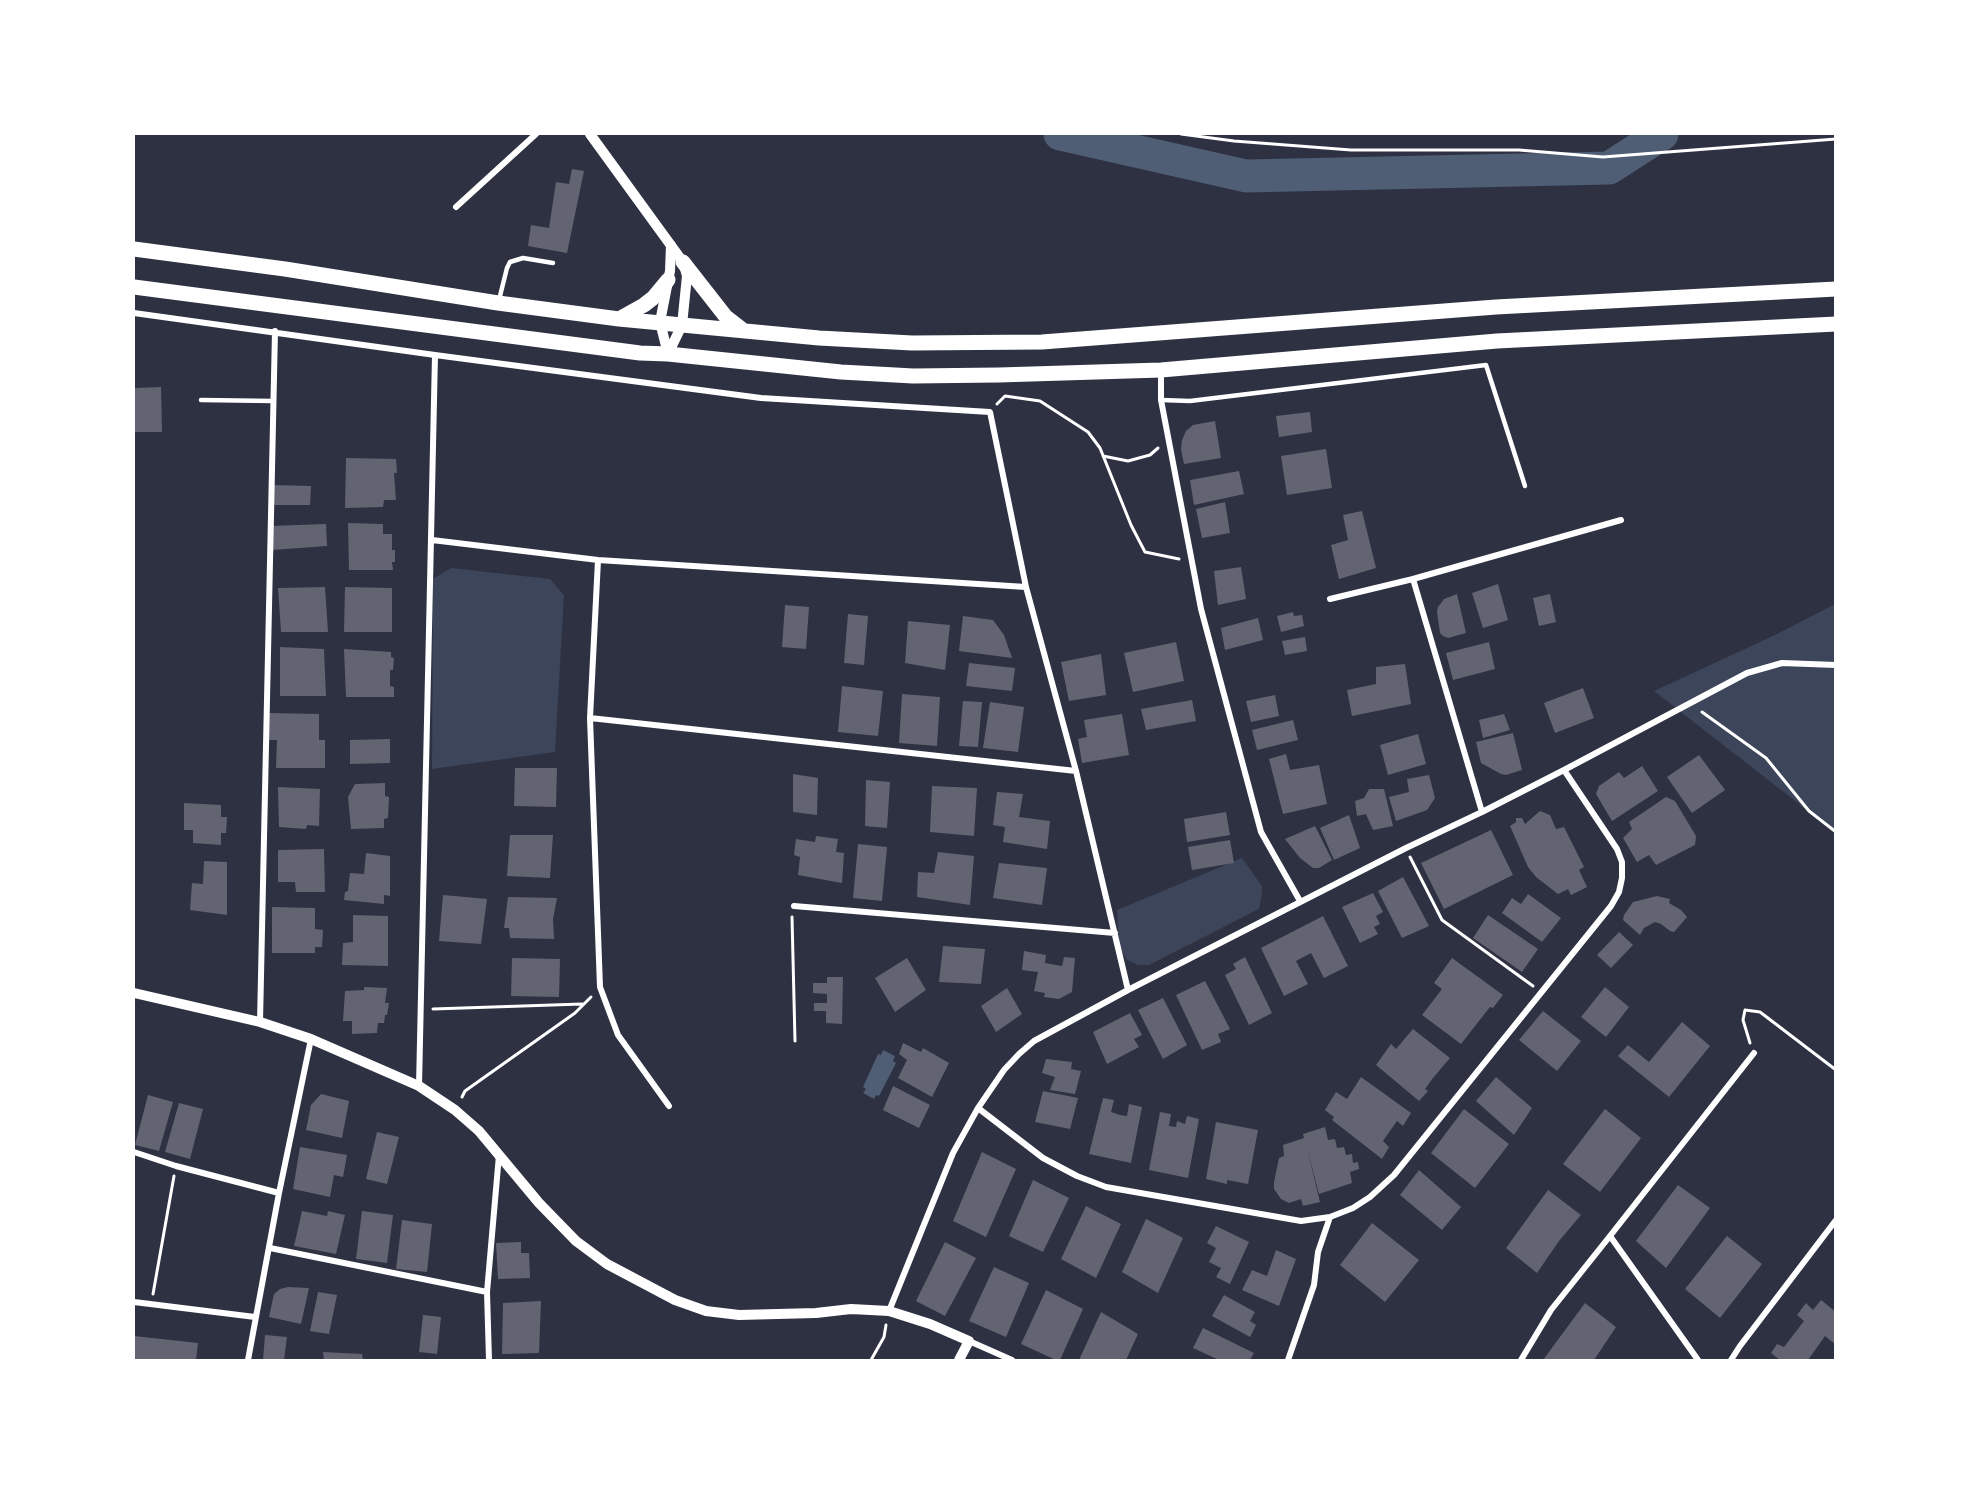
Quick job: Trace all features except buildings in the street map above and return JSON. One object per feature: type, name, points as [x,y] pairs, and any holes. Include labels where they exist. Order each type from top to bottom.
[{"type":"main road","points":[[134,249],[619,319],[819,338],[912,343],[1042,342],[1496,307],[1836,289]]},
{"type":"main road","points":[[683,262],[726,317],[744,331]]},
{"type":"main road","points":[[619,319],[653,298],[668,280]]},
{"type":"main road","points":[[134,288],[640,353],[841,372],[913,376],[1161,370],[1497,341],[1836,324]]},
{"type":"street","points":[[456,207],[536,134]]},
{"type":"street","points":[[590,134],[683,262],[687,276],[682,325],[668,354]]},
{"type":"street","points":[[668,354],[660,322],[672,260],[671,245]]},
{"type":"street","points":[[134,313],[761,398],[990,412],[1026,587],[1076,771],[1128,990]]},
{"type":"street","points":[[260,1022],[275,331]]},
{"type":"street","points":[[419,1086],[435,355]]},
{"type":"street","points":[[1161,370],[1161,400],[1201,609],[1261,832],[1300,901]]},
{"type":"street","points":[[1330,599],[1413,579],[1621,520]]},
{"type":"street","points":[[432,540],[598,560],[1026,587]]},
{"type":"street","points":[[598,560],[590,718],[600,987],[618,1035],[669,1106]]},
{"type":"street","points":[[1413,579],[1482,812]]},
{"type":"street","points":[[889,1311],[953,1154],[978,1108],[1004,1071],[1034,1041],[1300,901],[1564,770],[1747,672],[1782,663],[1836,665]]},
{"type":"street","points":[[590,718],[1076,771]]},
{"type":"street","points":[[978,1108],[1043,1158],[1077,1176],[1106,1187],[1300,1221],[1330,1217],[1361,1202],[1394,1175],[1611,906],[1619,892],[1622,862],[1617,849],[1564,770]]},
{"type":"street","points":[[794,906],[1115,933]]},
{"type":"street","points":[[134,993],[260,1022],[311,1039],[419,1086],[455,1110],[479,1131],[538,1203],[576,1241],[607,1264],[675,1300],[706,1311],[739,1315],[816,1313],[851,1309],[889,1311],[930,1324],[1012,1360]]},
{"type":"street","points":[[248,1360],[311,1039]]},
{"type":"street","points":[[1521,1360],[1551,1310],[1754,1053]]},
{"type":"street","points":[[134,1152],[176,1166],[279,1193]]},
{"type":"street","points":[[489,1360],[488,1292],[499,1154]]},
{"type":"street","points":[[1288,1360],[1314,1285],[1318,1252],[1330,1217]]},
{"type":"street","points":[[1731,1360],[1836,1220]]},
{"type":"street","points":[[1611,1236],[1698,1360]]},
{"type":"street","points":[[270,1248],[488,1292]]},
{"type":"street","points":[[134,1302],[255,1317]]},
{"type":"street","points":[[958,1360],[969,1341]]},
{"type":"lane","points":[[498,303],[510,262],[523,258],[553,263]]},
{"type":"lane","points":[[1161,400],[1190,400],[1486,365],[1525,486]]},
{"type":"lane","points":[[201,400],[273,401]]},
{"type":"path","points":[[1180,134],[1234,141],[1351,150],[1519,150],[1603,157],[1836,139]]},
{"type":"path","points":[[990,412],[1005,396],[1040,401],[1088,432],[1100,448],[1131,525],[1145,552],[1192,562]]},
{"type":"path","points":[[1103,456],[1128,461],[1150,455],[1168,439]]},
{"type":"path","points":[[1689,702],[1766,758],[1809,812],[1836,832]]},
{"type":"path","points":[[1406,848],[1442,920],[1541,993]]},
{"type":"path","points":[[794,906],[792,911],[795,1041]]},
{"type":"path","points":[[455,1110],[465,1091],[575,1013],[600,987]]},
{"type":"path","points":[[421,1010],[584,1004]]},
{"type":"path","points":[[1754,1053],[1743,1020],[1745,1010],[1760,1012],[1836,1070]]},
{"type":"path","points":[[151,1304],[176,1166]]},
{"type":"path","points":[[871,1360],[884,1337],[889,1311]]},
{"type":"shaded area","points":[[451,568],[550,579],[564,595],[555,752],[432,769],[433,579]]},
{"type":"shaded area","points":[[1835,604],[1835,832],[1654,691],[1777,634]]},
{"type":"shaded area","points":[[1242,858],[1262,886],[1259,909],[1149,965],[1138,965],[1127,960],[1119,946],[1117,910]]},
{"type":"shaded area","points":[[883,1050],[895,1056],[893,1061],[896,1063],[879,1096],[876,1095],[874,1099],[863,1093],[866,1089],[863,1087],[878,1054],[881,1055]]},
{"type":"waterway","points":[[1060,134],[1246,176],[1609,168],[1662,134]]}]
